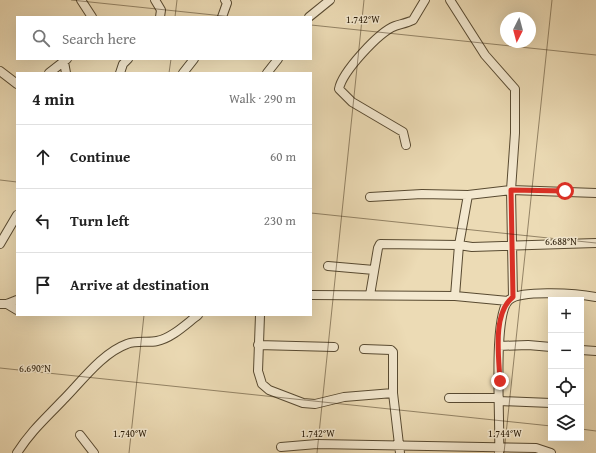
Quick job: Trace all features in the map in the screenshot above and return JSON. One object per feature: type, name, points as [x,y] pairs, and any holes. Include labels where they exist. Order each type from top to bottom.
[{"type":"street","points":[[81,0],[91,16]]},
{"type":"street","points":[[155,0],[161,10],[160,16]]},
{"type":"street","points":[[222,16],[227,3],[225,0]]},
{"type":"street","points":[[309,16],[330,0]]},
{"type":"street","points":[[406,145],[403,132],[352,102],[339,90],[342,78],[369,47],[395,26],[413,20],[425,0]]},
{"type":"street","points":[[450,0],[485,55],[515,89],[515,133],[511,190],[510,299],[501,318],[499,346],[499,450]]},
{"type":"street","points":[[50,72],[65,60]]},
{"type":"street","points":[[65,60],[66,72]]},
{"type":"street","points":[[120,72],[123,64],[127,60]]},
{"type":"street","points":[[184,72],[193,60]]},
{"type":"street","points":[[268,72],[277,60]]},
{"type":"street","points":[[0,71],[16,83]]},
{"type":"street","points":[[370,197],[422,194],[468,195],[511,190],[596,194]]},
{"type":"street","points":[[455,296],[459,245],[468,195]]},
{"type":"street","points":[[0,244],[16,217]]},
{"type":"street","points":[[370,295],[380,244],[459,245],[472,247],[596,243]]},
{"type":"street","points":[[328,266],[374,270]]},
{"type":"street","points":[[312,295],[455,296],[510,299],[570,293],[596,298]]},
{"type":"street","points":[[4,304],[16,300]]},
{"type":"street","points":[[4,304],[16,310]]},
{"type":"street","points":[[17,453],[29,434],[64,400],[88,372],[119,347],[128,343],[160,341],[177,332],[197,316]]},
{"type":"street","points":[[260,316],[258,371],[262,384],[280,396],[303,403],[315,404],[344,397],[392,393]]},
{"type":"street","points":[[258,345],[334,347]]},
{"type":"street","points":[[499,346],[528,345],[548,347]]},
{"type":"street","points":[[364,350],[385,349],[393,352],[392,393],[400,449]]},
{"type":"street","points":[[584,350],[596,351]]},
{"type":"street","points":[[449,398],[548,403]]},
{"type":"street","points":[[80,435],[94,453]]},
{"type":"street","points":[[281,447],[317,444],[400,449],[499,450],[536,448],[551,453]]},
{"type":"route","points":[[500,381],[499,332],[501,318],[504,306],[513,297],[511,190],[550,192],[565,191]]}]
